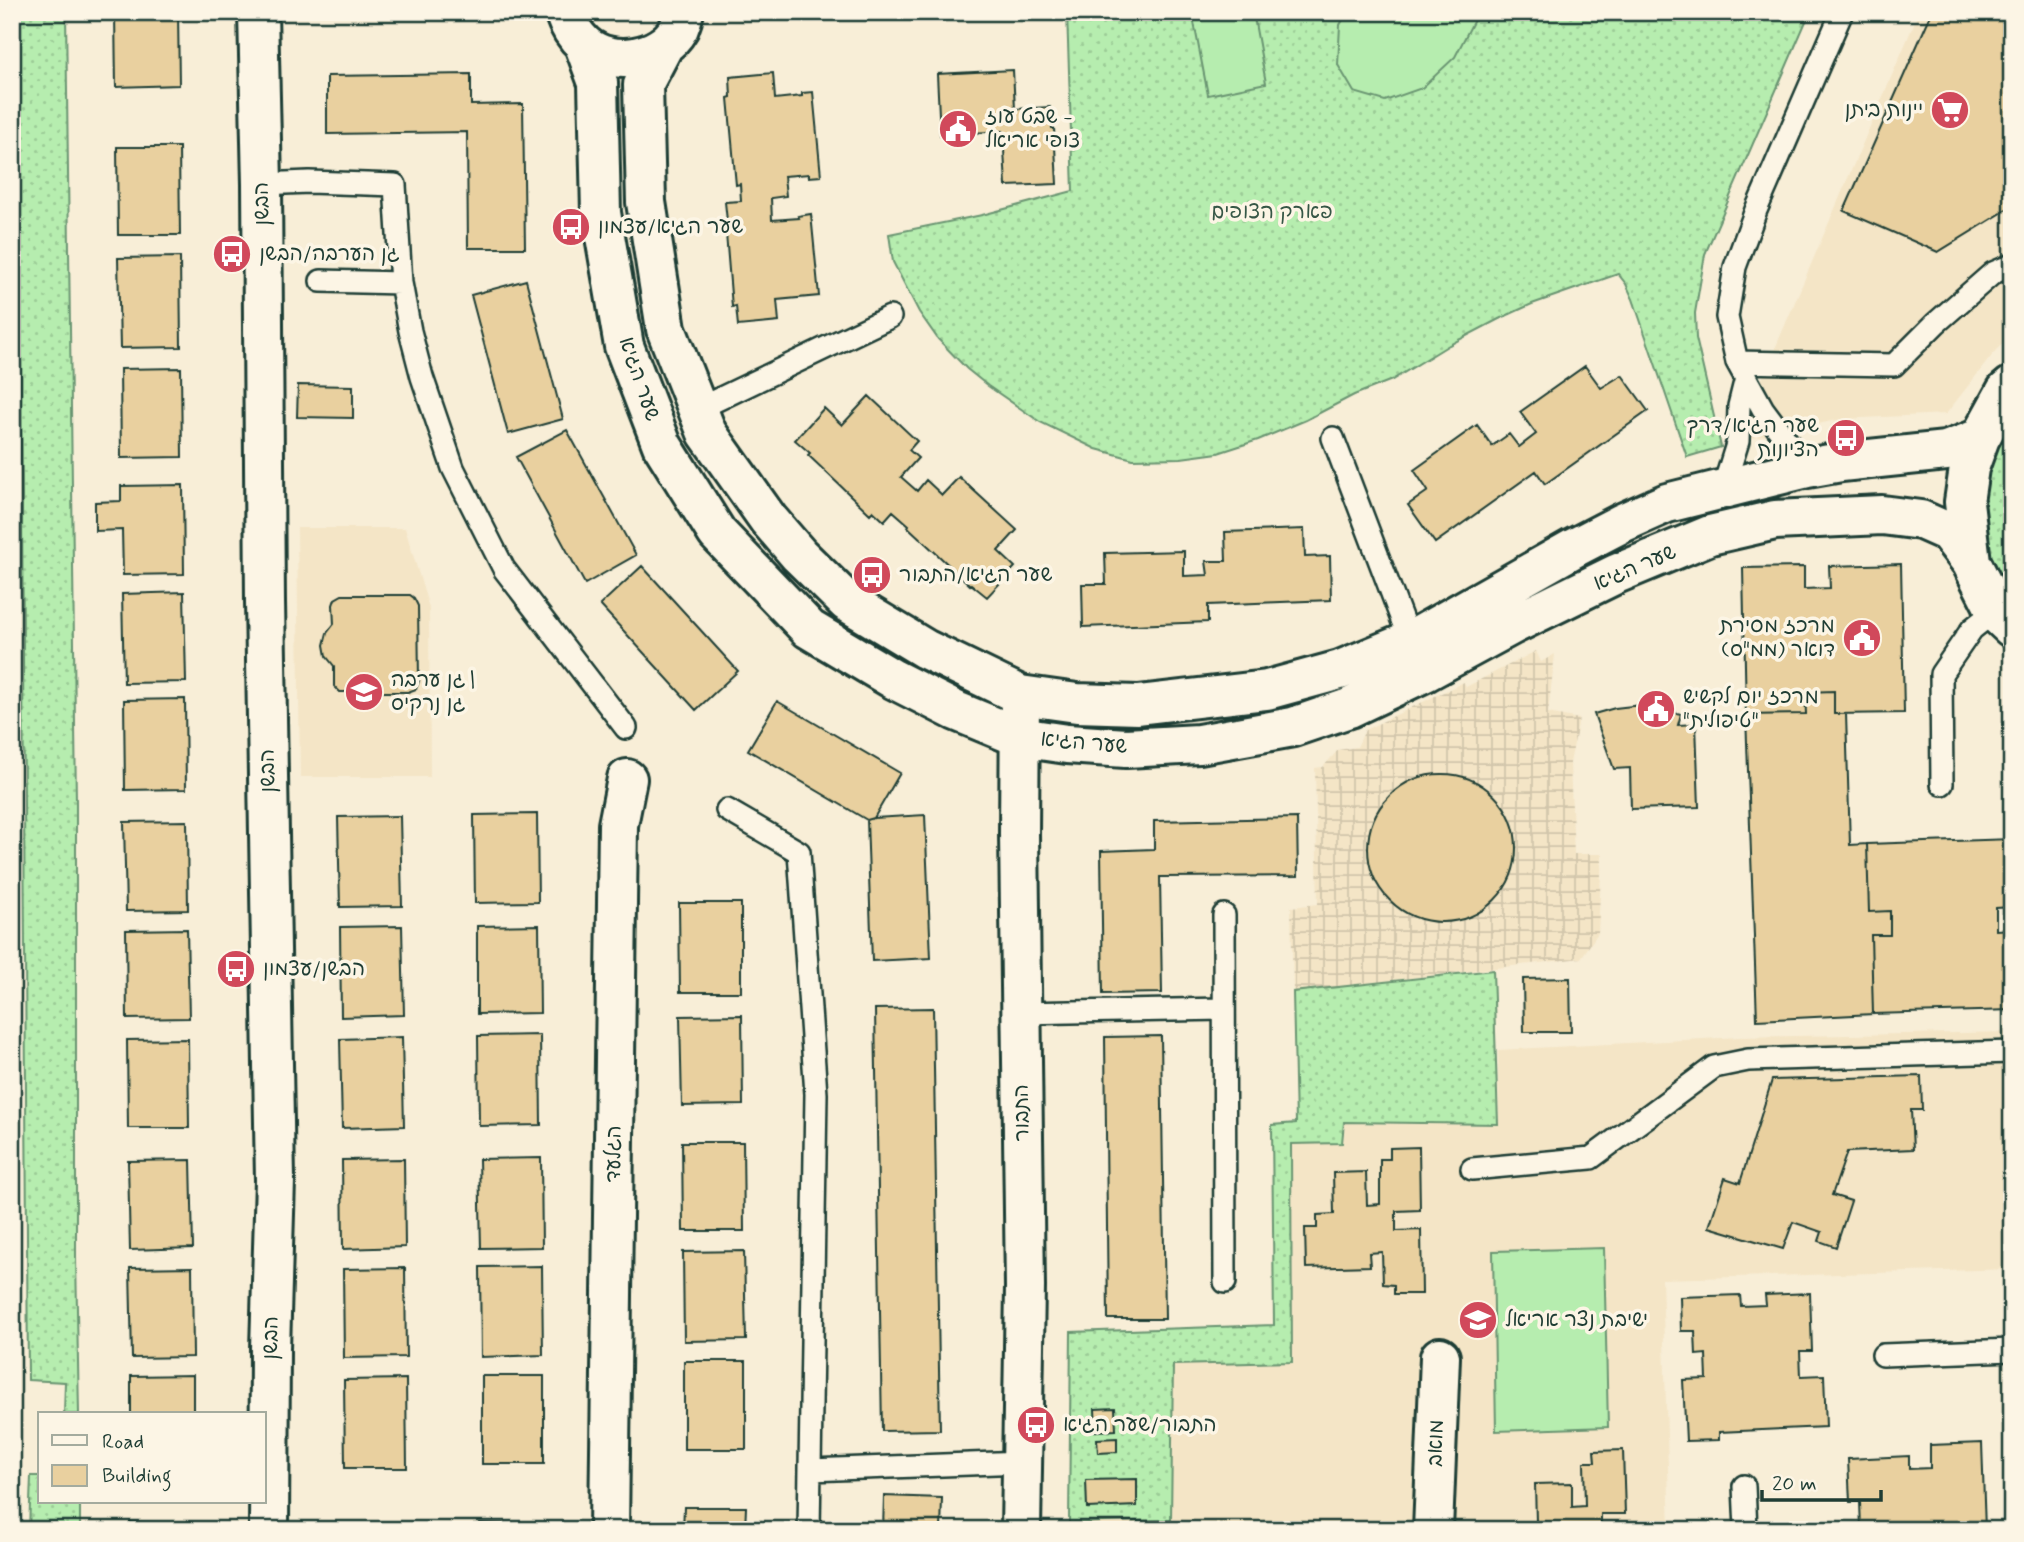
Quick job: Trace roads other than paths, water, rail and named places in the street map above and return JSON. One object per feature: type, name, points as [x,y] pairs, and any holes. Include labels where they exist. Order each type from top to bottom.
[{"type":"street","name":"הבשן","points":[[258,12],[275,1180],[270,1349],[269,1530]]},
{"type":"street","name":"שער הגיא","points":[[564,12],[570,28],[584,45],[598,83],[601,213],[624,346],[662,445],[717,533],[809,629],[956,711],[1019,737],[1126,748],[1199,744],[1293,727],[1349,708],[1616,574],[1710,536],[1775,520],[1882,515],[1921,520],[1948,532],[1971,562]]},
{"type":"street","name":"שער הגיא","points":[[684,12],[679,29],[664,45],[643,85],[646,202],[666,329],[707,433],[768,519],[799,555],[847,602],[925,649],[1020,695],[1077,703],[1138,705],[1267,690],[1340,670],[1409,640],[1622,523],[1667,503],[1807,468],[1946,451],[1980,438]]},
{"type":"street","points":[[584,45],[601,54],[622,59],[644,55],[664,45]]},
{"type":"street","points":[[2004,619],[1971,562],[1964,502],[1969,468],[1980,438],[2006,391],[2012,386]]},
{"type":"street","name":"התבור","points":[[1020,695],[1020,1013],[1025,1287],[1021,1530]]},
{"type":"street","name":"הגלעד","points":[[609,1530],[618,825],[627,779]]},
{"type":"street","name":"מואב","points":[[1433,1530],[1440,1357]]},
{"type":"lane","points":[[1807,468],[1763,409],[1741,370],[1727,317],[1735,267],[1756,211],[1842,12]]},
{"type":"lane","points":[[262,184],[309,182],[395,185],[401,284],[410,331],[422,377],[453,468],[504,569],[626,729]]},
{"type":"lane","points":[[1741,370],[1894,365],[1936,323],[1993,273],[2012,265]]},
{"type":"lane","points":[[321,281],[401,284]]},
{"type":"lane","points":[[698,409],[890,317]]},
{"type":"lane","points":[[1723,489],[1738,441],[1741,370]]},
{"type":"lane","points":[[1333,438],[1409,640]]},
{"type":"lane","points":[[1942,784],[1941,674],[1972,629],[2004,619]]},
{"type":"lane","points":[[727,810],[799,852],[816,1094],[808,1530]]},
{"type":"lane","points":[[1224,915],[1226,1282]]},
{"type":"lane","points":[[1020,1013],[1223,1009]]},
{"type":"lane","points":[[1472,1169],[1591,1158],[1714,1068],[1748,1060],[2012,1052]]},
{"type":"lane","points":[[1883,1355],[2012,1350]]},
{"type":"lane","points":[[810,1470],[1023,1462]]},
{"type":"lane","points":[[1744,1486],[1746,1530]]},
{"type":"place","name":"יינות ביתן","points":[[1950,110]]},
{"type":"place","name":"שבט עוז - צופי אריאל","points":[[958,129]]},
{"type":"place","name":"שער הגיא/עצמון","points":[[571,227]]},
{"type":"place","name":"גן הערבה/הבשן","points":[[232,254]]},
{"type":"place","name":"שער הגיא/דרך הציונות","points":[[1846,438]]},
{"type":"place","name":"שער הגיא/התבור","points":[[872,575]]},
{"type":"place","name":"מרכז מסירת דואר (ממ\"ס)","points":[[1862,638]]},
{"type":"place","name":"גן ערבה | גן נרקיס","points":[[364,692]]},
{"type":"place","name":"מרכז יום לקשיש \"טיפולית\"","points":[[1656,709]]},
{"type":"place","name":"הבשן/עצמון","points":[[236,969]]},
{"type":"place","name":"ישיבת נצר אריאל","points":[[1478,1320]]},
{"type":"place","name":"התבור/שער הגיא","points":[[1036,1425]]},
{"type":"park label","name":"פארק הצופים","points":[[1272,212]]}]
